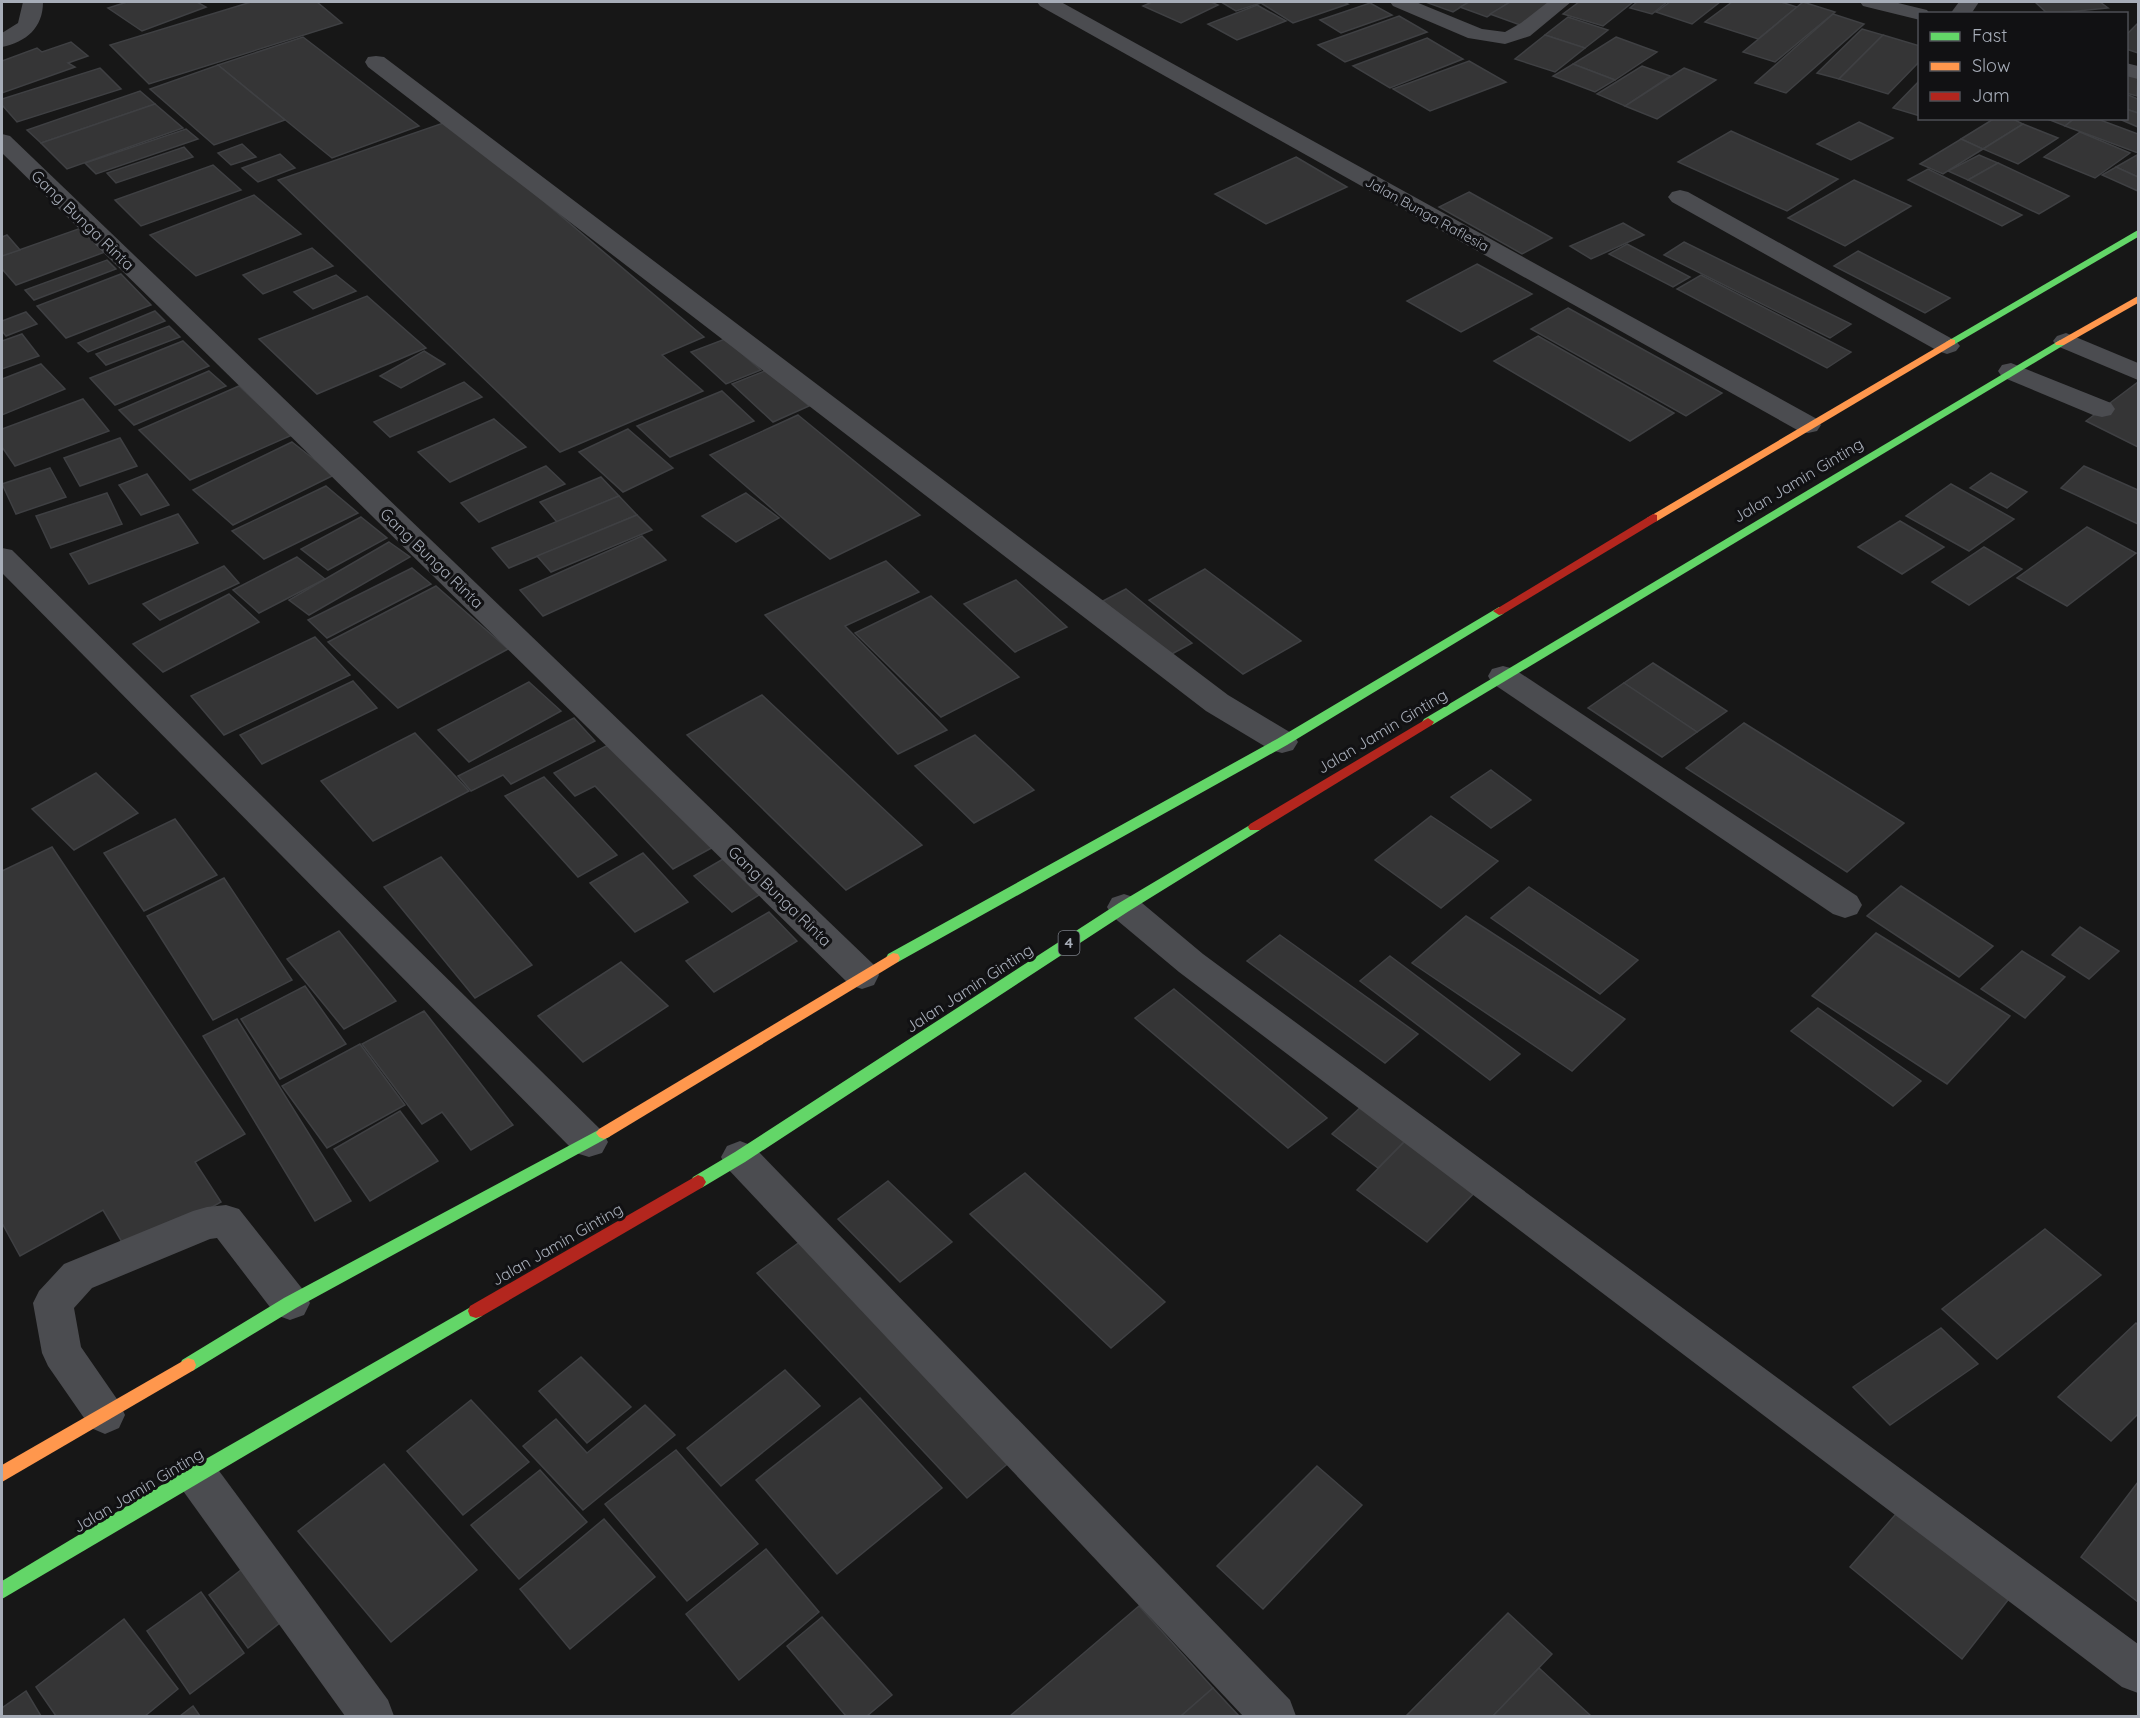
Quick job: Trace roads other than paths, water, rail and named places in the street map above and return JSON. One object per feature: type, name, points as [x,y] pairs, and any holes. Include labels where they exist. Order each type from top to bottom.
[{"type":"highway","points":[[2,1474],[105,1415],[290,1303],[590,1142],[862,975],[1282,742],[1808,425],[2139,232]]},
{"type":"highway","name":"Jalan Jamin Ginting","points":[[2,1591],[196,1474],[740,1157],[1124,907],[2011,371],[2139,299]]},
{"type":"street","points":[[2,41],[23,32],[30,24],[33,2]]},
{"type":"street","name":"Jalan Bunga Raflesia","points":[[1047,2],[1808,425]]},
{"type":"street","points":[[1400,2],[1479,36],[1496,38],[1516,36],[1561,2]]},
{"type":"street","points":[[1870,2],[1918,14]]},
{"type":"street","points":[[376,62],[1217,703],[1282,742]]},
{"type":"street","name":"Gang Bunga Rinta","points":[[2,141],[862,975]]},
{"type":"street","points":[[1680,197],[1947,346]]},
{"type":"street","points":[[2066,341],[2139,372]]},
{"type":"street","points":[[2011,371],[2102,409]]},
{"type":"street","points":[[2,557],[590,1142]]},
{"type":"street","points":[[1503,676],[1845,905]]},
{"type":"street","points":[[1124,907],[1200,970],[2139,1671]]},
{"type":"street","points":[[740,1157],[1275,1716]]},
{"type":"street","points":[[105,1415],[62,1353],[53,1303],[78,1276],[207,1223],[226,1221],[290,1303]]},
{"type":"street","points":[[196,1474],[372,1716]]}]
